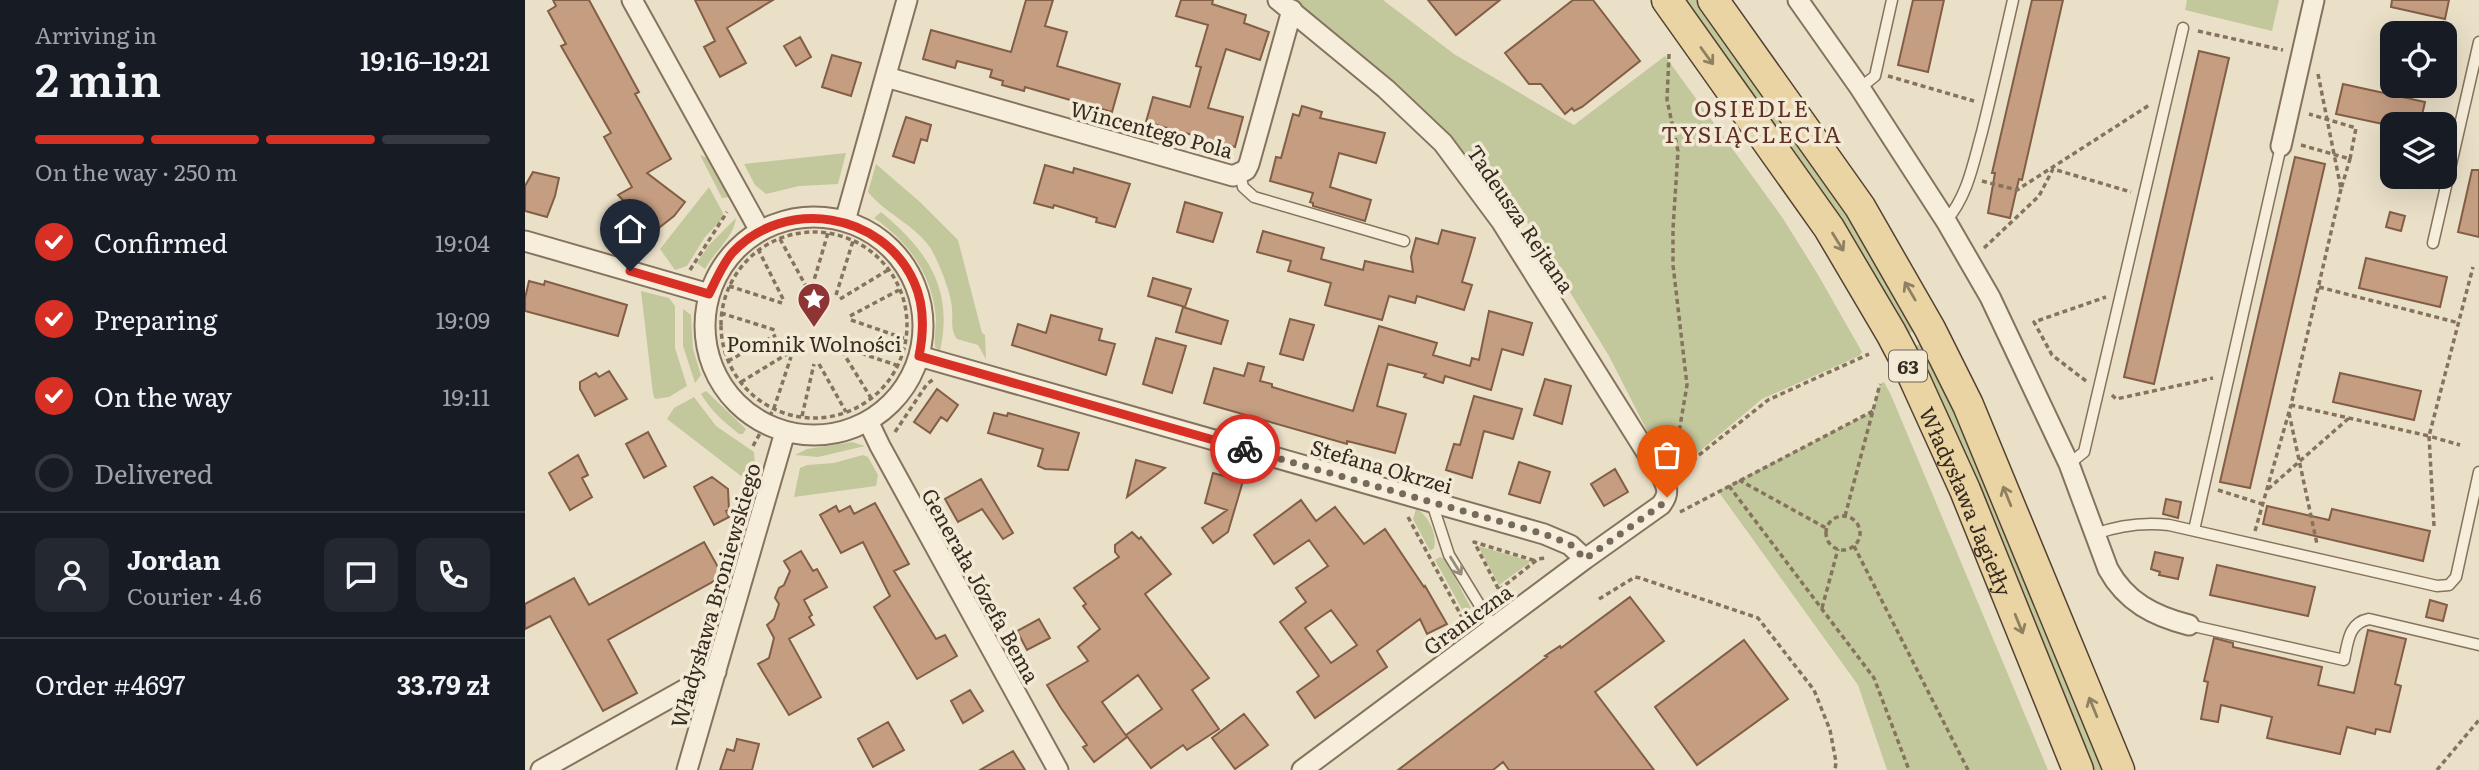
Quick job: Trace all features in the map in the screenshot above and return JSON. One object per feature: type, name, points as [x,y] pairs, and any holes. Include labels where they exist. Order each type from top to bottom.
[{"type":"main road","name":"Władysława Jagiełły","points":[[1667,0],[1829,228],[1895,340],[1965,490],[2078,770]]},
{"type":"main road","name":"Władysława Jagiełły","points":[[1713,0],[1860,207],[1930,328],[1968,405],[2119,770]]},
{"type":"street","points":[[632,0],[759,240]]},
{"type":"street","points":[[845,221],[907,0]]},
{"type":"street","points":[[1798,0],[1860,88],[1946,221],[1990,297],[2069,464],[2108,569],[2117,584],[2145,610],[2189,625]]},
{"type":"street","points":[[2286,144],[2314,0]]},
{"type":"street","name":"Wincentego Pola","points":[[886,77],[1233,176],[1240,174],[1249,164],[1285,5]]},
{"type":"street","name":"Tadeusza Rejtana","points":[[1285,5],[1386,89],[1443,143],[1501,220],[1662,477],[1668,490],[1666,512]]},
{"type":"street","points":[[791,219],[845,221],[879,239],[900,259],[914,281],[923,323],[919,356],[898,393],[868,421],[850,430],[829,434],[785,432],[742,408],[715,373],[704,332],[709,294],[733,253],[791,219]]},
{"type":"street","points":[[525,241],[709,294]]},
{"type":"street","name":"Stefana Okrzei","points":[[919,356],[1544,534],[1570,544],[1585,559]]},
{"type":"street","name":"Generała Józefa Bema","points":[[868,421],[1058,770]]},
{"type":"street","name":"Władysława Broniewskiego","points":[[687,770],[785,432]]},
{"type":"street","name":"Graniczna","points":[[1302,770],[1585,559],[1666,512]]},
{"type":"street","points":[[541,770],[716,672]]},
{"type":"lane","points":[[1860,88],[1875,76],[1892,0]]},
{"type":"lane","points":[[1946,221],[1965,192],[1989,105],[2013,0]]},
{"type":"lane","points":[[2069,464],[2084,452],[2183,28]]},
{"type":"lane","points":[[2433,243],[2479,42]]},
{"type":"lane","points":[[2193,530],[2286,144]]},
{"type":"lane","points":[[1240,174],[1243,187],[1254,197],[1403,240]]},
{"type":"lane","points":[[2095,534],[2115,526],[2141,522],[2193,530],[2437,586],[2449,585],[2456,577],[2479,472]]},
{"type":"lane","points":[[1432,503],[1449,555],[1493,627]]},
{"type":"lane","points":[[2189,625],[2344,660],[2351,631],[2358,623],[2369,620],[2479,645]]},
{"type":"path","points":[[2183,28],[2302,55]]},
{"type":"path","points":[[1669,54],[1667,100],[1678,151],[1672,229],[1673,265],[1687,385],[1674,467]]},
{"type":"path","points":[[2313,80],[2317,70],[2340,189]]},
{"type":"path","points":[[1876,72],[1989,105]]},
{"type":"path","points":[[1969,178],[2017,190],[2167,94]]},
{"type":"path","points":[[2251,544],[2289,413],[2356,128],[2300,111]]},
{"type":"path","points":[[2286,144],[2350,159]]},
{"type":"path","points":[[2053,169],[2144,195]]},
{"type":"path","points":[[1981,252],[2039,196],[2053,169]]},
{"type":"path","points":[[688,273],[708,239],[725,218],[727,209],[733,204]]},
{"type":"path","points":[[795,233],[828,233],[853,240],[868,248],[888,270],[907,313],[906,339],[897,365],[876,395],[846,412],[827,417],[801,417],[759,401],[741,382],[728,361],[722,344],[721,313],[733,277],[759,240],[780,239],[795,233]]},
{"type":"path","points":[[780,239],[809,287],[828,233]]},
{"type":"path","points":[[729,286],[783,302],[759,240]]},
{"type":"path","points":[[836,295],[853,240]]},
{"type":"path","points":[[2434,526],[2429,436],[2473,267]]},
{"type":"path","points":[[841,299],[888,270]]},
{"type":"path","points":[[2319,287],[2459,323]]},
{"type":"path","points":[[899,290],[851,318],[906,339]]},
{"type":"path","points":[[2121,291],[2034,322],[2052,355],[2116,399],[2229,374]]},
{"type":"path","points":[[721,313],[775,332],[728,361]]},
{"type":"path","points":[[871,398],[844,349],[897,365]]},
{"type":"path","points":[[741,382],[789,355],[774,408]]},
{"type":"path","points":[[1672,477],[1768,400],[1869,355]]},
{"type":"path","points":[[801,417],[816,364],[846,412]]},
{"type":"path","points":[[891,441],[894,432],[927,384],[939,376]]},
{"type":"path","points":[[1846,516],[1880,384]]},
{"type":"path","points":[[2291,405],[2460,444]]},
{"type":"path","points":[[1666,512],[1729,486],[1873,411]]},
{"type":"path","points":[[2289,413],[2321,559]]},
{"type":"path","points":[[2266,491],[2349,418]]},
{"type":"path","points":[[753,446],[758,437]]},
{"type":"path","points":[[1739,480],[1826,528]]},
{"type":"path","points":[[1729,486],[1874,678],[1909,770]]},
{"type":"path","points":[[2204,486],[2262,504]]},
{"type":"path","points":[[1406,512],[1464,621],[1474,614]]},
{"type":"path","points":[[1839,549],[1827,539],[1826,528],[1831,520],[1846,516]]},
{"type":"path","points":[[1839,549],[1854,546],[1860,536],[1859,526],[1846,516]]},
{"type":"path","points":[[1536,561],[1474,542],[1499,590],[1536,561],[1553,559]]},
{"type":"path","points":[[1854,546],[1968,770]]},
{"type":"path","points":[[1822,608],[1839,549]]},
{"type":"path","points":[[1599,599],[1635,577],[1758,618],[1814,690],[1830,730],[1835,770]]},
{"type":"path","points":[[2437,770],[2479,720]]},
{"type":"green space","points":[[1291,0],[1383,0],[1454,54],[1574,125],[1665,56],[1782,217],[1862,352],[1859,356],[1762,399],[1670,476],[1609,356],[1524,217],[1502,192],[1496,195],[1465,156],[1444,135]]},
{"type":"green space","points":[[1680,0],[1696,0],[1839,199],[1917,329],[1906,335]]},
{"type":"green space","points":[[2187,0],[2279,0],[2272,31],[2185,10]]},
{"type":"green space","points":[[846,153],[838,184],[799,186],[766,194],[755,185],[744,164]]},
{"type":"green space","points":[[700,155],[708,158],[730,197],[722,198]]},
{"type":"green space","points":[[876,164],[958,240],[982,333],[985,335],[986,359],[978,345],[955,336],[949,294],[929,246],[868,192]]},
{"type":"green space","points":[[709,187],[723,213],[721,220],[705,237],[687,266],[675,270],[660,249]]},
{"type":"green space","points":[[881,212],[912,241],[933,272],[943,308],[940,351],[935,347],[936,319],[930,288],[908,249],[887,227],[874,218]]},
{"type":"green space","points":[[736,218],[728,238],[705,269],[697,263],[709,245]]},
{"type":"green space","points":[[641,291],[669,298],[675,306],[675,348],[687,386],[669,397],[655,399],[653,394]]},
{"type":"green space","points":[[683,309],[691,315],[693,349],[701,375],[695,383],[683,346]]},
{"type":"green space","points":[[1923,342],[1973,441],[2106,770],[2090,770],[1910,349]]},
{"type":"green space","points":[[1884,382],[2048,770],[1887,770],[1858,685],[1718,491],[1873,411],[1880,384]]},
{"type":"green space","points":[[706,391],[746,429],[743,434],[739,434],[713,411],[701,394]]},
{"type":"green space","points":[[694,397],[716,426],[754,452],[755,464],[750,483],[667,419],[674,408]]},
{"type":"green space","points":[[852,442],[865,446],[818,457],[795,455],[807,449]]},
{"type":"green space","points":[[863,455],[868,457],[878,475],[876,486],[794,497],[800,468]]},
{"type":"green space","points":[[1416,509],[1428,520],[1433,531],[1435,543],[1430,551],[1413,519]]},
{"type":"green space","points":[[1478,546],[1530,561],[1499,585]]},
{"type":"green space","points":[[1440,557],[1445,559],[1471,608],[1464,613],[1435,560]]},
{"type":"building","points":[[553,0],[589,0],[639,92],[635,94],[671,159],[647,173],[685,202],[674,216],[641,242],[622,221],[633,211],[618,195],[632,187],[604,137],[611,133],[561,46],[566,44],[548,11],[556,6]]},
{"type":"building","points":[[695,0],[773,0],[727,28],[746,63],[720,77],[704,47],[715,41]]},
{"type":"building","points":[[1026,0],[1053,0],[1045,26],[1067,32],[1057,66],[1120,84],[1112,112],[1025,87],[1024,91],[1002,85],[1003,81],[990,77],[992,70],[957,61],[955,68],[923,59],[931,30],[1011,52]]},
{"type":"building","points":[[1181,0],[1213,0],[1212,4],[1246,15],[1244,23],[1269,32],[1260,60],[1226,49],[1208,108],[1243,117],[1235,147],[1146,122],[1153,97],[1190,107],[1201,67],[1196,66],[1208,25],[1176,16]]},
{"type":"building","points":[[1428,0],[1500,0],[1456,35]]},
{"type":"building","points":[[1573,0],[1593,0],[1640,61],[1582,107],[1574,111],[1572,108],[1565,114],[1541,84],[1529,84],[1505,53]]},
{"type":"building","points":[[1913,0],[1944,0],[1928,72],[1898,65]]},
{"type":"building","points":[[2032,0],[2063,0],[2022,180],[2019,179],[2010,218],[1988,213],[1995,173],[1992,173]]},
{"type":"building","points":[[2392,0],[2449,0],[2445,19],[2391,7]]},
{"type":"building","points":[[800,37],[811,57],[796,66],[784,46]]},
{"type":"building","points":[[2199,51],[2229,58],[2154,384],[2124,377]]},
{"type":"building","points":[[832,55],[861,63],[851,96],[822,87]]},
{"type":"building","points":[[2343,84],[2380,92],[2380,98],[2407,98],[2425,102],[2423,112],[2380,112],[2380,123],[2336,114]]},
{"type":"building","points":[[1302,106],[1322,112],[1320,118],[1385,133],[1376,163],[1339,153],[1330,187],[1371,200],[1365,221],[1313,206],[1310,202],[1313,193],[1270,181],[1276,157],[1281,158],[1293,114],[1299,116]]},
{"type":"building","points":[[906,117],[931,125],[927,141],[921,139],[914,163],[893,156]]},
{"type":"building","points":[[2295,157],[2325,164],[2250,488],[2220,482]]},
{"type":"building","points":[[1045,165],[1073,173],[1074,168],[1130,184],[1115,227],[1096,222],[1097,218],[1054,205],[1053,208],[1034,203]]},
{"type":"building","points":[[2472,170],[2479,170],[2479,237],[2458,232]]},
{"type":"building","points":[[533,172],[559,178],[547,217],[525,211],[525,186]]},
{"type":"building","points":[[1185,202],[1222,213],[1213,242],[1177,232]]},
{"type":"building","points":[[2390,212],[2405,216],[2401,231],[2386,227]]},
{"type":"building","points":[[1442,230],[1475,238],[1462,282],[1472,285],[1464,310],[1417,296],[1415,303],[1389,296],[1382,320],[1325,305],[1331,283],[1288,271],[1291,261],[1257,252],[1263,231],[1324,248],[1321,259],[1363,270],[1365,261],[1413,272],[1411,257],[1416,238],[1438,244]]},
{"type":"building","points":[[2366,258],[2447,277],[2440,307],[2359,288]]},
{"type":"building","points":[[1153,278],[1191,289],[1185,307],[1148,296]]},
{"type":"building","points":[[529,281],[544,285],[545,281],[627,305],[618,336],[525,311]]},
{"type":"building","points":[[1183,307],[1228,321],[1221,344],[1176,332]]},
{"type":"building","points":[[1489,311],[1532,323],[1523,355],[1502,349],[1491,390],[1445,376],[1443,383],[1424,377],[1426,374],[1388,364],[1377,406],[1406,414],[1395,453],[1347,441],[1347,444],[1204,403],[1214,368],[1244,376],[1248,363],[1264,367],[1260,381],[1272,384],[1272,387],[1353,411],[1379,326],[1437,343],[1433,355],[1470,366],[1472,358],[1479,360]]},
{"type":"building","points":[[1051,315],[1102,329],[1099,340],[1115,344],[1106,375],[1012,345],[1018,324],[1046,333]]},
{"type":"building","points":[[1290,319],[1314,325],[1303,360],[1280,354]]},
{"type":"building","points":[[1156,338],[1186,346],[1172,393],[1143,384]]},
{"type":"building","points":[[609,371],[627,399],[595,416],[580,389],[580,382],[596,373],[599,377]]},
{"type":"building","points":[[2340,373],[2421,391],[2414,420],[2333,402]]},
{"type":"building","points":[[1545,379],[1571,386],[1562,424],[1534,415]]},
{"type":"building","points":[[937,389],[958,405],[947,421],[941,417],[930,433],[914,422]]},
{"type":"building","points":[[1474,396],[1522,409],[1513,439],[1484,431],[1472,478],[1446,470],[1454,444],[1460,445]]},
{"type":"building","points":[[994,413],[1007,416],[1008,413],[1079,433],[1068,470],[1038,466],[1043,449],[988,433]]},
{"type":"building","points":[[648,432],[666,466],[644,478],[626,444]]},
{"type":"building","points":[[578,455],[588,475],[582,478],[592,497],[570,510],[549,473]]},
{"type":"building","points":[[1136,460],[1165,468],[1127,497]]},
{"type":"building","points":[[1519,462],[1550,472],[1540,503],[1509,494]]},
{"type":"building","points":[[1615,469],[1628,492],[1604,506],[1591,484]]},
{"type":"building","points":[[1213,473],[1243,481],[1228,532],[1213,543],[1202,528],[1227,510],[1205,503]]},
{"type":"building","points":[[712,477],[728,489],[729,510],[726,511],[729,517],[714,525],[694,487]]},
{"type":"building","points":[[981,479],[1013,533],[1003,539],[982,509],[958,522],[945,499]]},
{"type":"building","points":[[2166,499],[2181,502],[2178,518],[2163,514]]},
{"type":"building","points":[[1301,500],[1316,521],[1335,507],[1364,544],[1385,529],[1425,586],[1447,624],[1427,634],[1420,619],[1377,651],[1387,667],[1315,718],[1297,692],[1319,676],[1280,622],[1306,602],[1296,588],[1328,566],[1309,540],[1274,564],[1254,535]],"holes":[[[1331,610],[1357,645],[1331,663],[1305,628]]]},
{"type":"building","points":[[875,503],[909,564],[894,571],[936,639],[945,635],[957,656],[917,679],[874,607],[890,596],[863,542],[841,553],[820,515],[836,506],[839,512],[850,506],[854,514]]},
{"type":"building","points":[[2267,506],[2329,520],[2332,509],[2430,531],[2423,561],[2263,524]]},
{"type":"building","points":[[1132,532],[1139,539],[1141,537],[1171,574],[1145,594],[1209,678],[1192,690],[1219,729],[1187,750],[1183,745],[1151,768],[1126,735],[1162,709],[1138,675],[1102,702],[1127,737],[1094,762],[1083,747],[1087,745],[1047,685],[1088,661],[1078,647],[1100,629],[1074,588],[1119,557],[1115,552],[1115,545]]},
{"type":"building","points":[[704,542],[723,576],[608,640],[637,693],[603,711],[550,616],[525,629],[525,604],[574,578],[589,605]]},
{"type":"building","points":[[801,551],[813,571],[817,569],[827,587],[804,600],[814,625],[789,639],[821,697],[789,715],[758,664],[769,658],[774,638],[767,625],[774,619],[779,604],[775,598],[790,571],[784,561]]},
{"type":"building","points":[[2155,552],[2183,558],[2178,579],[2159,575],[2160,572],[2151,569]]},
{"type":"building","points":[[2217,565],[2315,587],[2308,616],[2210,595]]},
{"type":"building","points":[[1630,597],[1664,641],[1595,692],[1654,770],[1509,770],[1503,762],[1493,770],[1398,770],[1547,657],[1545,656],[1560,646],[1561,648]]},
{"type":"building","points":[[2430,600],[2447,605],[2443,621],[2426,617]]},
{"type":"building","points":[[1039,619],[1050,638],[1027,650],[1017,631]]},
{"type":"building","points":[[2368,630],[2406,639],[2395,684],[2401,686],[2390,732],[2376,729],[2375,734],[2347,727],[2340,754],[2267,738],[2272,717],[2221,705],[2218,722],[2201,719],[2208,682],[2204,681],[2214,638],[2233,643],[2233,647],[2322,667],[2318,685],[2354,693]]},
{"type":"building","points":[[1744,640],[1788,699],[1697,765],[1655,707]]},
{"type":"building","points":[[970,690],[983,711],[963,723],[951,701]]},
{"type":"building","points":[[1244,714],[1268,745],[1235,769],[1212,738]]},
{"type":"building","points":[[888,722],[904,750],[873,767],[858,739]]},
{"type":"building","points":[[737,739],[759,744],[752,770],[720,770],[727,749],[734,751]]},
{"type":"building","points":[[1013,751],[1025,770],[980,770]]},
{"type":"way so far","points":[[1245,449],[1544,534],[1570,544],[1585,559],[1661,505],[1667,497]]},
{"type":"place","name":"Pomnik Wolności","points":[[814,329]]},
{"type":"district","name":"OSIEDLE TYSIĄCLECIA","points":[[1752,120]]},
{"type":"route","points":[[630,271],[709,294],[733,253],[760,231],[791,219],[845,221],[879,239],[900,259],[914,281],[923,323],[919,356],[1245,449]]}]
